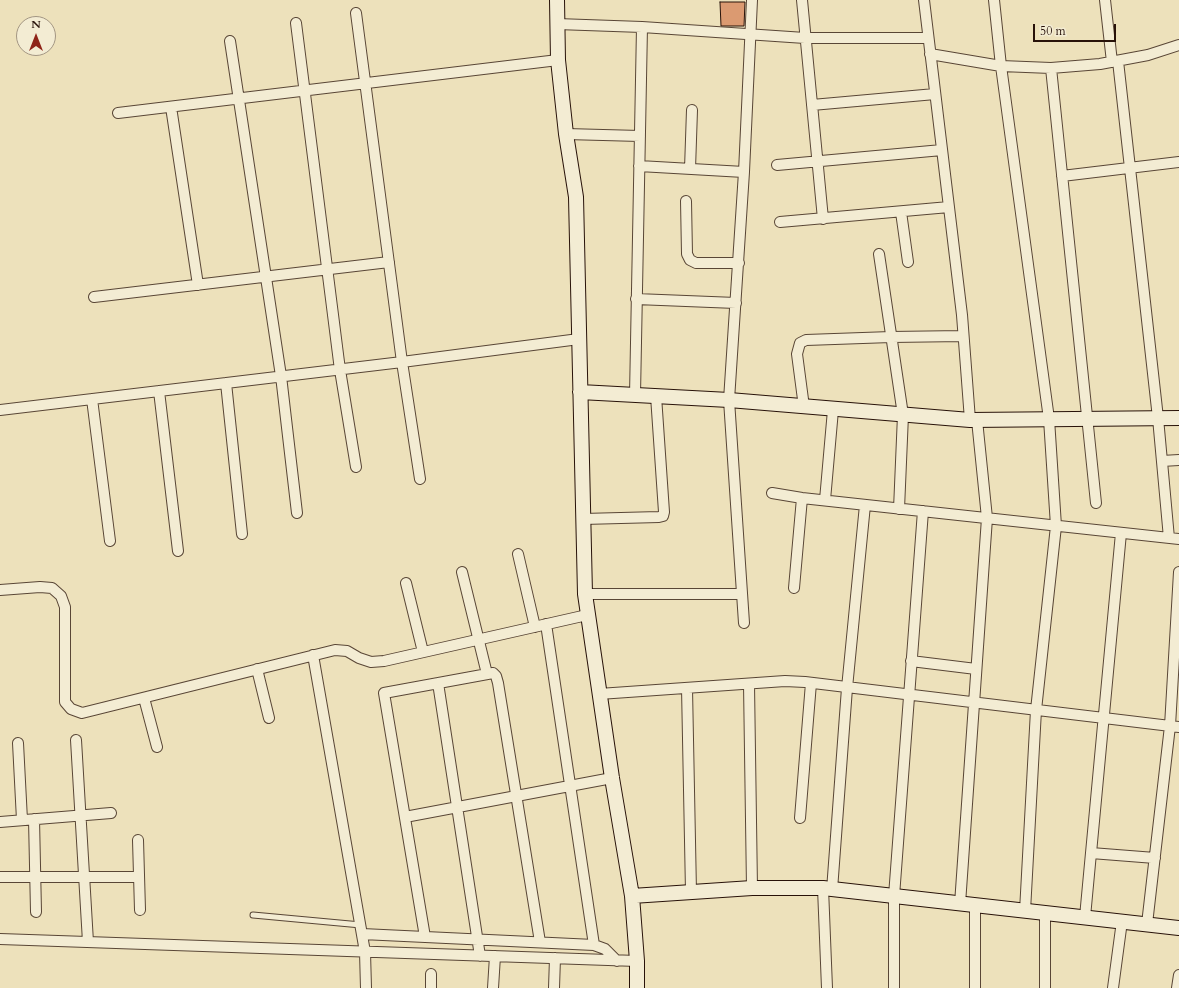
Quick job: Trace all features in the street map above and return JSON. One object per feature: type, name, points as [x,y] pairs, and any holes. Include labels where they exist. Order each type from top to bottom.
[{"type":"street","points":[[557,0],[558,60],[566,134],[576,196],[585,594],[612,778],[632,896],[637,961],[637,988]]},
{"type":"street","points":[[744,622],[729,400],[739,263],[752,0]]},
{"type":"street","points":[[802,0],[823,219]]},
{"type":"street","points":[[924,0],[963,336],[987,518],[960,904]]},
{"type":"street","points":[[994,0],[1001,66],[1049,420],[1056,526],[1036,710],[1025,911]]},
{"type":"street","points":[[772,493],[802,498],[1174,539],[1162,461],[1130,168],[1105,0]]},
{"type":"street","points":[[356,13],[402,362],[420,479]]},
{"type":"street","points":[[296,23],[340,370],[356,467]]},
{"type":"street","points":[[557,24],[642,27],[805,38],[928,38]]},
{"type":"street","points":[[635,395],[642,27]]},
{"type":"street","points":[[230,41],[281,376],[297,513]]},
{"type":"street","points":[[930,54],[1001,66],[1051,68],[1100,64],[1148,55],[1179,45]]},
{"type":"street","points":[[118,113],[558,60]]},
{"type":"street","points":[[1051,68],[1096,503]]},
{"type":"street","points":[[812,105],[935,94]]},
{"type":"street","points":[[171,107],[198,285]]},
{"type":"street","points":[[690,168],[692,110]]},
{"type":"street","points":[[566,134],[640,136]]},
{"type":"street","points":[[777,165],[942,150]]},
{"type":"street","points":[[1062,176],[1179,162]]},
{"type":"street","points":[[639,166],[744,172]]},
{"type":"street","points":[[686,201],[687,254],[690,260],[696,263],[739,263]]},
{"type":"street","points":[[780,222],[949,208]]},
{"type":"street","points":[[901,212],[908,262]]},
{"type":"street","points":[[879,254],[903,415],[899,509]]},
{"type":"street","points":[[94,298],[389,262]]},
{"type":"street","points":[[636,299],[736,303]]},
{"type":"street","points":[[804,407],[797,354],[800,343],[806,340],[963,336]]},
{"type":"street","points":[[0,410],[340,370],[579,339]]},
{"type":"street","points":[[226,383],[242,534]]},
{"type":"street","points":[[159,391],[178,551]]},
{"type":"street","points":[[580,392],[729,400],[833,410],[974,420],[1179,418]]},
{"type":"street","points":[[583,519],[663,516],[664,512],[656,396]]},
{"type":"street","points":[[92,399],[110,541]]},
{"type":"street","points":[[825,500],[833,410]]},
{"type":"street","points":[[1162,461],[1179,460]]},
{"type":"street","points":[[794,588],[802,498]]},
{"type":"street","points":[[827,988],[827,889],[865,505]]},
{"type":"street","points":[[894,988],[894,896],[923,511]]},
{"type":"street","points":[[1085,917],[1121,533]]},
{"type":"street","points":[[518,554],[535,627]]},
{"type":"street","points":[[462,572],[487,674]]},
{"type":"street","points":[[1147,924],[1154,858],[1175,727],[1179,572]]},
{"type":"street","points":[[406,583],[424,652]]},
{"type":"street","points":[[0,590],[40,587],[52,588],[62,596],[65,607],[65,702],[71,709],[82,713],[335,650],[347,651],[359,658],[371,662],[384,661],[587,615]]},
{"type":"street","points":[[585,594],[742,594]]},
{"type":"street","points":[[546,624],[594,945]]},
{"type":"street","points":[[314,655],[365,952],[366,988]]},
{"type":"street","points":[[911,661],[976,669]]},
{"type":"street","points":[[257,669],[268,718]]},
{"type":"street","points":[[426,937],[384,693],[492,673],[496,676],[498,683],[540,942]]},
{"type":"street","points":[[599,694],[785,681],[1175,727]]},
{"type":"street","points":[[438,683],[480,956]]},
{"type":"street","points":[[800,818],[811,683]]},
{"type":"street","points":[[749,684],[752,888]]},
{"type":"street","points":[[687,688],[691,892]]},
{"type":"street","points":[[144,698],[157,747]]},
{"type":"street","points":[[76,740],[88,942]]},
{"type":"street","points":[[18,743],[22,820]]},
{"type":"street","points":[[405,817],[571,787],[612,778]]},
{"type":"street","points":[[0,822],[111,813]]},
{"type":"street","points":[[34,819],[36,912]]},
{"type":"street","points":[[138,840],[140,910]]},
{"type":"street","points":[[1090,853],[1154,858]]},
{"type":"street","points":[[1,877],[139,877]]},
{"type":"street","points":[[632,896],[752,888],[827,889],[1179,928]]},
{"type":"street","points":[[975,905],[975,988]]},
{"type":"street","points":[[1044,913],[1046,988]]},
{"type":"street","points":[[1114,988],[1122,921]]},
{"type":"street","points":[[361,929],[426,937],[594,945],[605,949],[617,960]]},
{"type":"street","points":[[0,939],[637,961]]},
{"type":"street","points":[[493,988],[495,956]]},
{"type":"street","points":[[554,988],[555,958]]},
{"type":"street","points":[[431,974],[431,988]]},
{"type":"street","points":[[1177,988],[1179,975]]},
{"type":"lane","points":[[253,915],[361,929]]},
{"type":"building","points":[[720,2],[745,2],[744,26],[721,26]]}]
